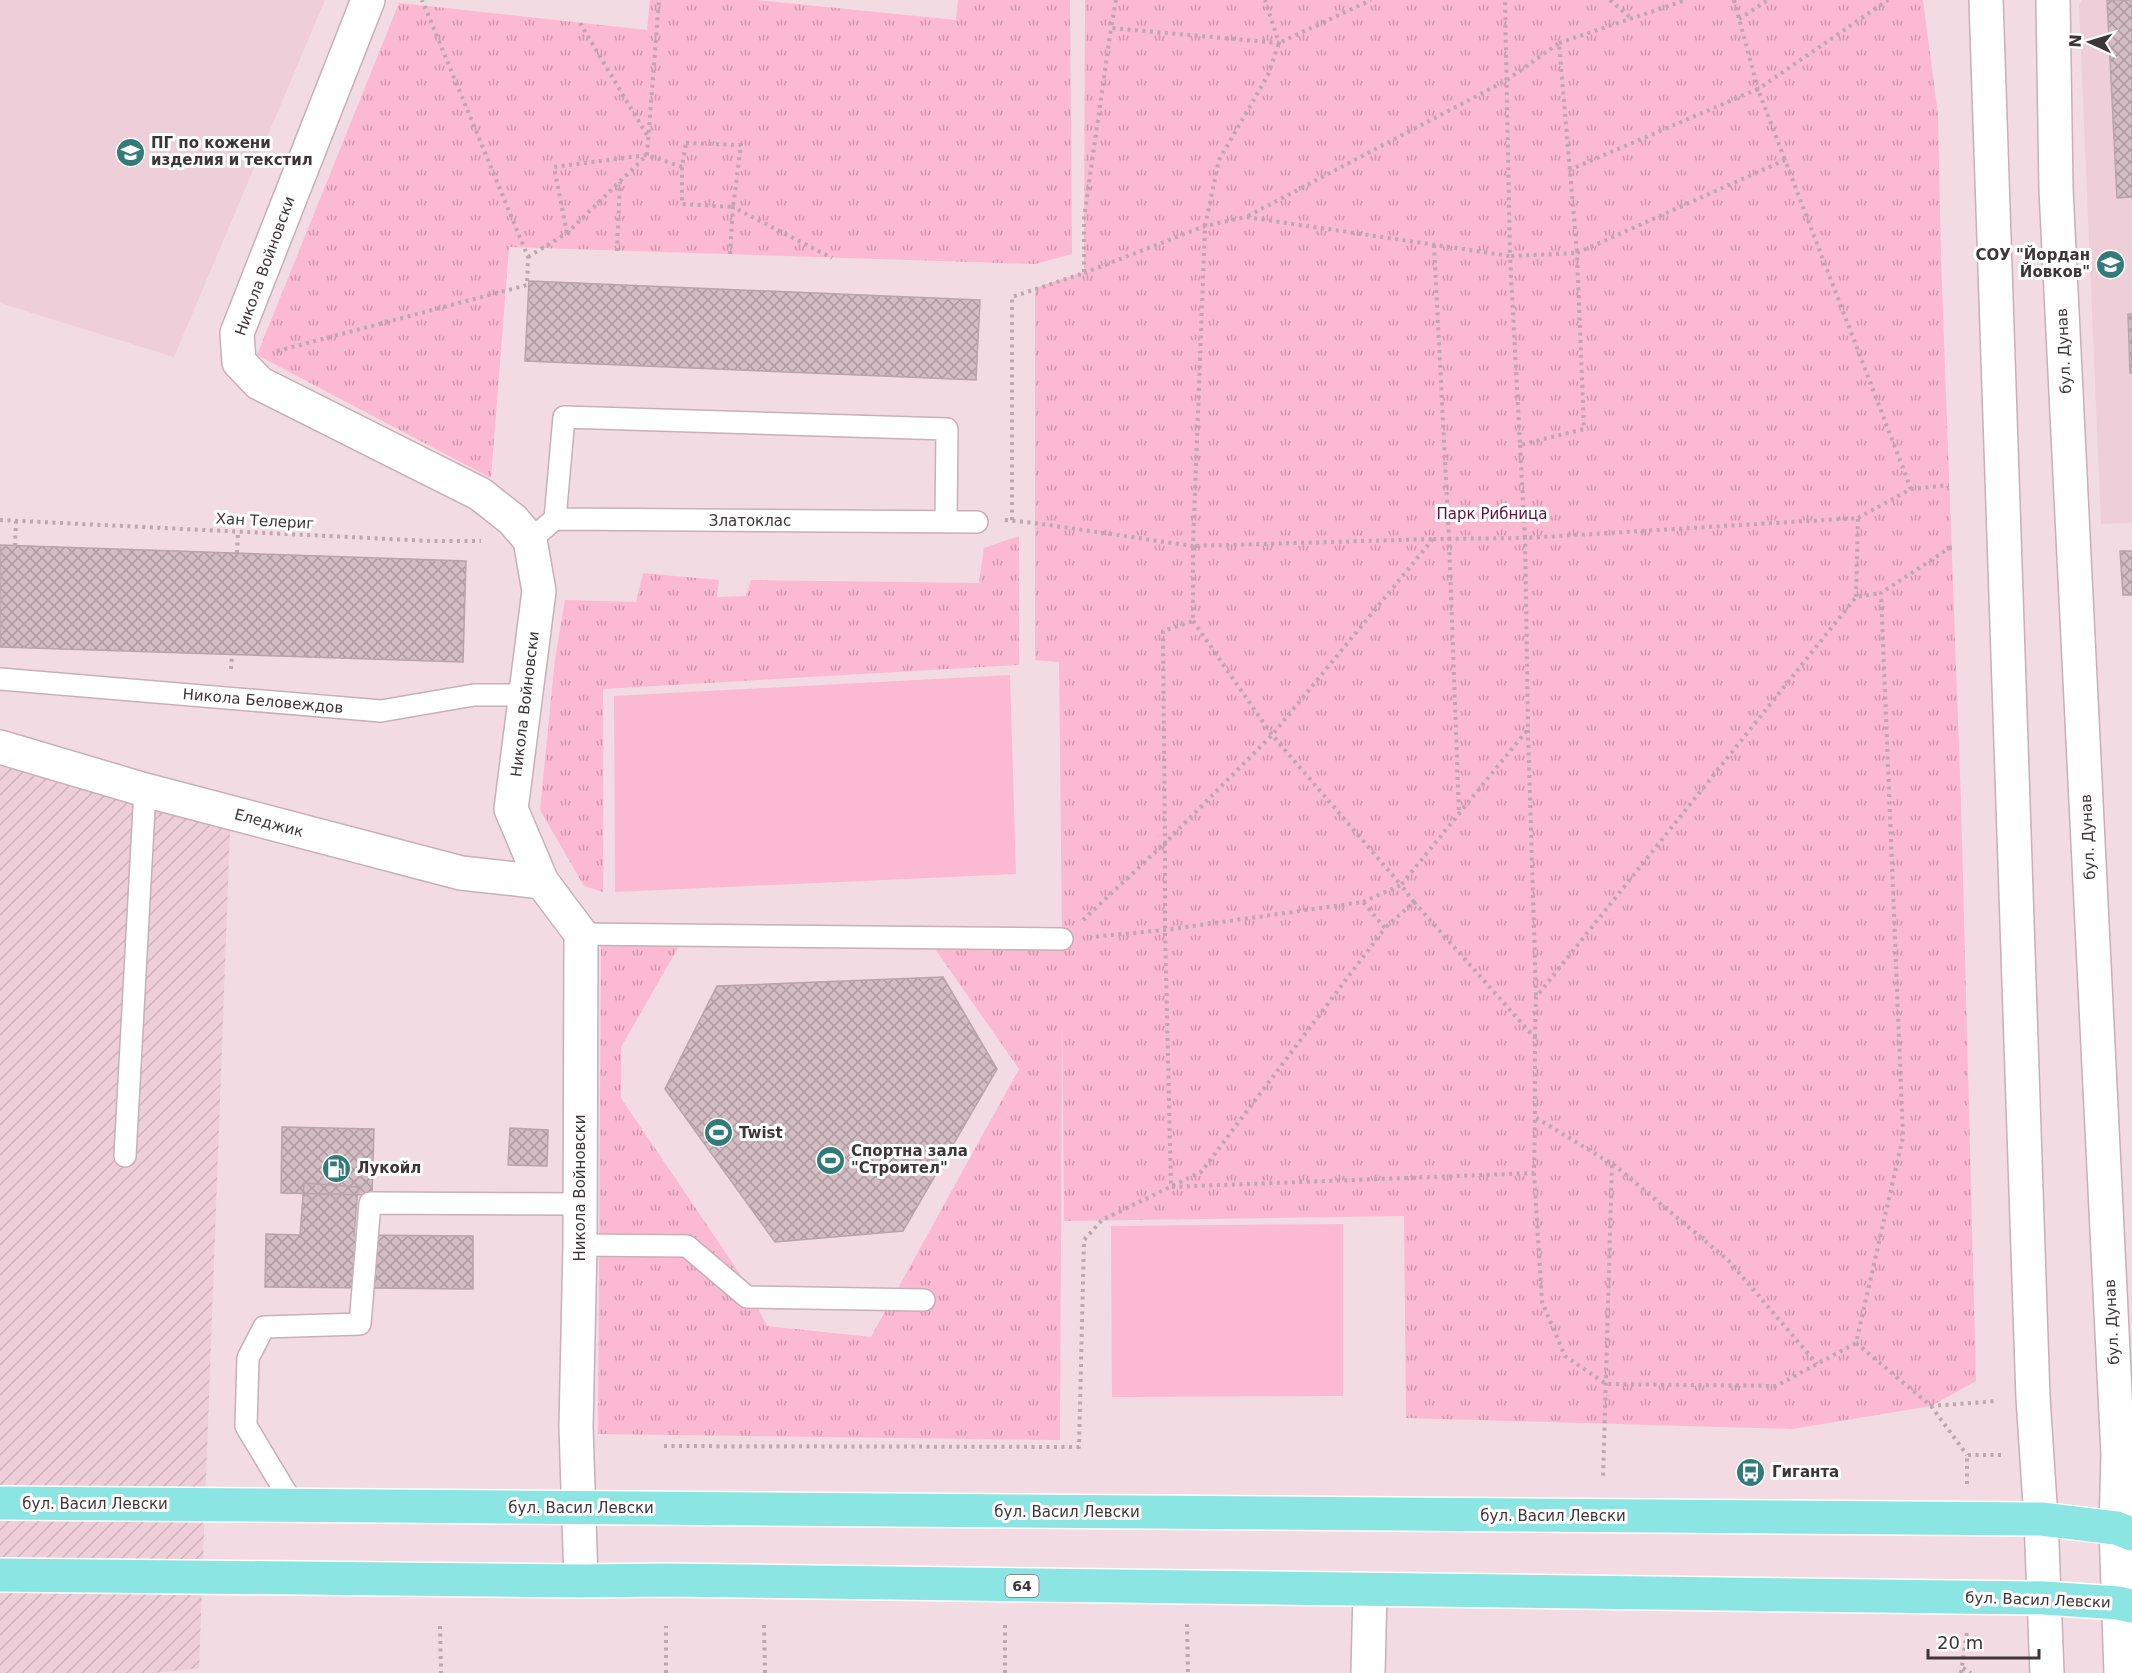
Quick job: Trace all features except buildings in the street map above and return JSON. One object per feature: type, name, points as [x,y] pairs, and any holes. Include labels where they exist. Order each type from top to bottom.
[{"type":"main road","name":"Никола Войновски","points":[[239,362],[237,333],[368,0]]},
{"type":"main road","points":[[1986,0],[2034,1398],[2047,1673]]},
{"type":"main road","name":"бул. Дунав","points":[[2053,0],[2056,201],[2118,1454],[2124,1531],[2125,1604],[2121,1673]]},
{"type":"main road","points":[[239,362],[259,383],[480,494],[513,519],[530,540]]},
{"type":"main road","name":"Никола Войновски","points":[[530,540],[539,591],[511,809],[542,882],[581,934],[580,1245],[576,1427],[581,1581]]},
{"type":"main road","name":"Еледжик","points":[[0,747],[145,790],[461,873],[542,882]]},
{"type":"main road","name":"бул. Васил Левски","points":[[0,1503],[2041,1519],[2124,1531]]},
{"type":"main road","name":"бул. Васил Левски","points":[[0,1575],[665,1580],[2044,1598],[2125,1604]]},
{"type":"main road","points":[[1368,1673],[1370,1591]]},
{"type":"lane","points":[[530,540],[555,519],[564,417],[947,429],[946,522]]},
{"type":"lane","name":"Златоклас","points":[[555,519],[977,522]]},
{"type":"lane","name":"Никола Беловеждов","points":[[0,679],[381,711],[474,695],[526,695]]},
{"type":"lane","points":[[125,1156],[145,790]]},
{"type":"lane","points":[[581,934],[1062,939]]},
{"type":"lane","points":[[294,1506],[246,1426],[248,1358],[264,1327],[360,1324],[370,1203],[580,1204]]},
{"type":"lane","points":[[580,1245],[687,1246],[747,1297],[924,1300]]},
{"type":"path","points":[[239,362],[527,285],[528,257],[422,0]]},
{"type":"path","points":[[528,257],[567,233],[647,156],[659,0]]},
{"type":"path","points":[[1084,273],[1084,218],[1116,0]]},
{"type":"path","points":[[1265,0],[1279,43],[1268,75],[1219,160],[1205,226],[1193,546],[1193,621],[1272,735],[1414,902],[1535,1038]]},
{"type":"path","points":[[1111,28],[1279,43],[1371,0]]},
{"type":"path","points":[[1505,0],[1510,256],[1525,538],[1536,996],[1534,1173],[1542,1302],[1565,1356],[1606,1384],[1776,1386],[1856,1343],[1903,1137],[1881,593]]},
{"type":"path","points":[[1610,0],[1632,19]]},
{"type":"path","points":[[1012,520],[1012,297],[1084,273],[1205,226],[1246,217],[1507,80],[1559,43],[1686,0]]},
{"type":"path","points":[[1734,0],[1758,89],[1911,489]]},
{"type":"path","points":[[1739,19],[1768,0]]},
{"type":"path","points":[[1569,170],[1758,89],[1888,0]]},
{"type":"path","points":[[580,23],[648,137]]},
{"type":"path","points":[[1520,445],[1584,429],[1576,254],[1559,43]]},
{"type":"path","points":[[730,254],[733,207],[741,145],[686,143],[682,167],[682,204],[733,207],[832,258]]},
{"type":"path","points":[[567,233],[554,167],[647,156],[682,167]]},
{"type":"path","points":[[1246,217],[1510,256],[1576,254],[1785,160]]},
{"type":"path","points":[[617,250],[620,182]]},
{"type":"path","points":[[1434,245],[1449,539],[1459,814]]},
{"type":"path","points":[[977,522],[1012,520],[1193,546],[1525,538],[1858,518],[1911,489],[1949,485]]},
{"type":"path","points":[[1536,996],[1856,597],[1858,518]]},
{"type":"path","name":"Хан Телериг","points":[[0,520],[430,541],[530,540]]},
{"type":"path","points":[[15,546],[16,521]]},
{"type":"path","points":[[237,553],[238,532]]},
{"type":"path","points":[[1062,939],[1165,843],[1272,735],[1433,539]]},
{"type":"path","points":[[1856,597],[1881,593],[1951,547]]},
{"type":"path","points":[[1171,1187],[1165,930],[1163,632],[1193,621]]},
{"type":"path","points":[[1062,939],[1165,930],[1363,902],[1401,885],[1528,729]]},
{"type":"path","points":[[1363,902],[1385,928]]},
{"type":"path","points":[[664,1446],[1079,1447],[1084,1240],[1102,1221],[1201,1172],[1385,928],[1414,902]]},
{"type":"path","points":[[1535,1117],[1612,1164],[1729,1261],[1817,1364]]},
{"type":"path","points":[[1602,1516],[1612,1164]]},
{"type":"path","points":[[1171,1187],[1534,1173]]},
{"type":"path","points":[[1856,1343],[1931,1406],[1967,1455]]},
{"type":"path","points":[[1931,1406],[2034,1398]]},
{"type":"path","points":[[1005,1624],[1005,1673]]},
{"type":"path","points":[[1187,1624],[1188,1673]]},
{"type":"path","points":[[764,1625],[765,1673]]},
{"type":"path","points":[[440,1626],[441,1673]]},
{"type":"path","points":[[666,1626],[666,1673]]},
{"type":"path","points":[[1964,1668],[1971,1673]]},
{"type":"shaded area","name":"ПГ по кожени изделия и текстил","points":[[0,0],[325,0],[174,357],[0,303]]},
{"type":"shaded area","name":"СОУ \"Йордан Йовков\"","points":[[2082,0],[2132,0],[2132,523],[2101,524],[2079,5]]},
{"type":"shaded area","points":[[0,764],[230,830],[199,1668],[155,1673],[0,1673]]},
{"type":"green space","points":[[650,0],[757,0],[956,20],[958,0],[1070,0],[1072,254],[1035,264],[509,247],[491,478],[257,355],[399,3],[647,30]]},
{"type":"green space","name":"Парк Рибница","points":[[1085,0],[1923,0],[1938,115],[1941,259],[1961,802],[1976,1381],[1931,1406],[1792,1429],[1406,1418],[1404,1216],[1064,1221],[1062,1018],[1060,1440],[598,1434],[601,938],[682,941],[621,1047],[621,1098],[740,1274],[767,1326],[871,1337],[1019,1069],[935,949],[1062,939],[1059,662],[1035,660],[1035,288],[1084,272]]},
{"type":"green space","points":[[1019,536],[1019,665],[603,689],[603,892],[584,886],[540,810],[555,659],[565,600],[636,602],[643,573],[719,580],[717,597],[746,596],[751,580],[979,583],[984,548]]},
{"type":"green space","points":[[1010,675],[1016,874],[615,892],[614,696]]},
{"type":"green space","points":[[1343,1224],[1343,1396],[1112,1397],[1111,1226]]},
{"type":"place","name":"ПГ по кожени изделия и текстил","points":[[130,152]]},
{"type":"place","name":"СОУ \"Йордан Йовков\"","points":[[2111,264]]},
{"type":"place","name":"Twist","points":[[718,1133]]},
{"type":"place","name":"Спортна зала \"Строител\"","points":[[830,1160]]},
{"type":"place","name":"Лукойл","points":[[336,1168]]},
{"type":"place","name":"Гиганта","points":[[1751,1472]]}]
